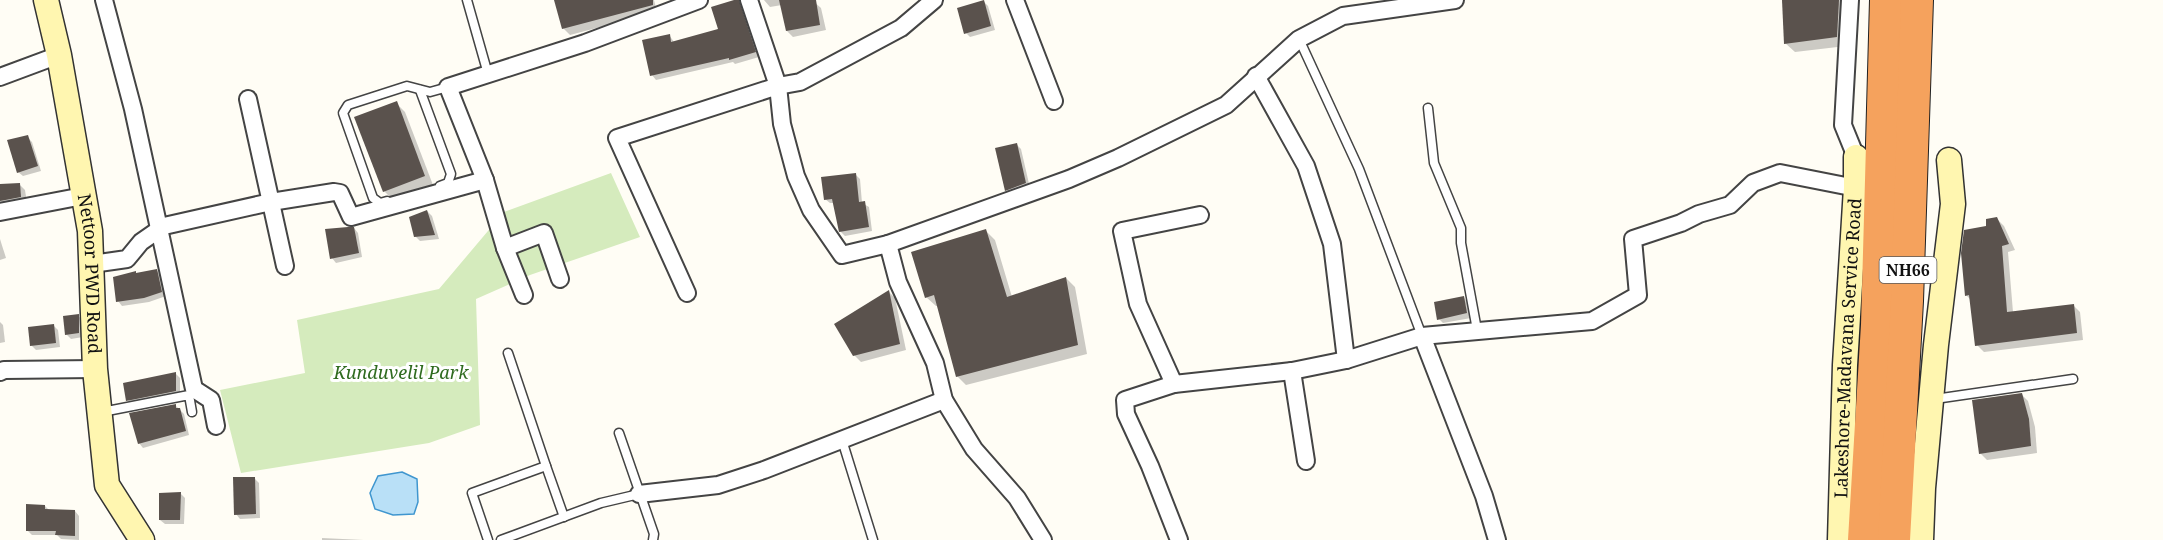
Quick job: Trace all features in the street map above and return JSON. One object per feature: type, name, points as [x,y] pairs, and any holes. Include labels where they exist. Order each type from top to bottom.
[{"type":"highway","name":"NH66","points":[[1864,540],[1877,325],[1886,0]]},
{"type":"highway","name":"NH66","points":[[1894,540],[1907,301],[1917,0]]},
{"type":"street","name":"Nettoor PWD Road","points":[[46,0],[59,55],[90,231],[94,369],[107,485],[142,540]]},
{"type":"street","points":[[106,0],[160,228],[194,389],[210,400],[216,426]]},
{"type":"street","points":[[524,295],[505,248],[484,180],[448,87],[585,43],[699,0]]},
{"type":"street","points":[[749,0],[778,86],[782,124],[796,176],[811,210],[842,255],[888,244],[1118,158],[1226,105],[1299,39],[1343,16],[1455,0]]},
{"type":"street","points":[[687,293],[617,138],[778,86],[800,82],[901,28],[934,0]]},
{"type":"street","points":[[1015,0],[1054,101]]},
{"type":"street","points":[[1850,0],[1843,125],[1856,157]]},
{"type":"street","points":[[0,77],[59,55]]},
{"type":"street","points":[[1256,76],[1306,166],[1332,244],[1346,360]]},
{"type":"street","points":[[248,99],[285,267]]},
{"type":"street","name":"Lakeshore-Madavana Service Road","points":[[1840,540],[1845,364],[1856,157]]},
{"type":"street","points":[[1921,540],[1931,399],[1953,204],[1949,160]]},
{"type":"street","points":[[1179,540],[1150,466],[1126,414],[1125,400],[1174,384],[1292,371],[1346,360],[1422,336],[1592,321],[1638,295],[1633,239],[1730,205],[1753,183],[1780,173],[1856,188]]},
{"type":"street","points":[[92,264],[127,259],[141,242],[160,228],[271,202],[340,193],[351,217],[484,180]]},
{"type":"street","points":[[0,212],[83,196]]},
{"type":"street","points":[[1174,384],[1138,304],[1122,231],[1200,215]]},
{"type":"street","points":[[505,248],[544,233],[560,279]]},
{"type":"street","points":[[888,244],[898,282],[935,363],[944,400],[974,449],[1017,498],[1043,540]]},
{"type":"street","points":[[1422,336],[1484,496],[1497,540]]},
{"type":"street","points":[[0,372],[4,370],[94,369]]},
{"type":"street","points":[[1292,371],[1306,461]]},
{"type":"street","points":[[639,494],[718,485],[764,470],[944,400]]},
{"type":"lane","points":[[467,0],[488,74]]},
{"type":"lane","points":[[1299,39],[1359,169],[1422,336]]},
{"type":"lane","points":[[420,90],[451,174],[448,183],[380,203],[373,198],[343,114],[348,105],[407,86],[430,92],[448,87]]},
{"type":"lane","points":[[1428,108],[1434,163],[1461,228],[1461,243],[1477,330]]},
{"type":"lane","points":[[508,353],[564,517]]},
{"type":"lane","points":[[1931,399],[2073,380]]},
{"type":"lane","points":[[99,412],[189,395],[192,412]]},
{"type":"lane","points":[[619,433],[654,534],[653,540]]},
{"type":"lane","points":[[842,440],[873,540]]},
{"type":"lane","points":[[488,540],[472,493],[546,466]]},
{"type":"lane","points":[[501,540],[617,498],[639,494]]},
{"type":"green space","name":"Kunduvelil Park","points":[[611,173],[640,237],[530,275],[476,299],[480,425],[429,443],[241,473],[220,390],[305,373],[297,320],[439,289],[504,212]]},
{"type":"water","points":[[402,472],[417,479],[418,502],[414,514],[393,515],[375,509],[370,493],[378,476]]},
{"type":"building","points":[[554,0],[653,0],[653,5],[562,29]]},
{"type":"building","points":[[739,0],[756,52],[729,60],[729,58],[650,76],[642,40],[670,34],[671,42],[718,29],[711,7]]},
{"type":"building","points":[[779,0],[816,0],[820,25],[786,31]]},
{"type":"building","points":[[984,0],[991,26],[964,34],[957,8]]},
{"type":"building","points":[[1782,0],[1839,0],[1837,37],[1784,44]]},
{"type":"building","points":[[397,101],[425,176],[383,192],[354,117]]},
{"type":"building","points":[[28,135],[38,166],[17,173],[7,140]]},
{"type":"building","points":[[1017,143],[1026,183],[1005,191],[995,148]]},
{"type":"building","points":[[856,173],[859,202],[865,201],[869,227],[839,232],[832,199],[824,200],[821,177]]},
{"type":"building","points":[[20,183],[21,197],[0,201],[0,184]]},
{"type":"building","points":[[427,210],[435,235],[414,237],[409,217]]},
{"type":"building","points":[[1997,217],[2009,244],[2002,246],[2007,312],[2074,304],[2077,333],[1975,346],[1969,295],[1965,296],[1961,253],[1964,230],[1986,226],[1986,219]]},
{"type":"building","points":[[354,227],[359,253],[330,259],[325,229]]},
{"type":"building","points":[[986,229],[1007,297],[1066,277],[1078,345],[956,377],[934,295],[925,298],[911,252]]},
{"type":"building","points":[[157,269],[162,292],[144,298],[116,302],[113,277]]},
{"type":"building","points":[[889,290],[900,344],[853,356],[834,324]]},
{"type":"building","points":[[1464,296],[1467,313],[1437,320],[1434,302]]},
{"type":"building","points":[[79,314],[79,333],[65,335],[63,316]]},
{"type":"building","points":[[54,324],[56,343],[30,346],[28,327]]},
{"type":"building","points":[[176,372],[176,391],[126,401],[123,383]]},
{"type":"building","points":[[2022,393],[2029,419],[2031,446],[1979,454],[1972,400]]},
{"type":"building","points":[[176,404],[176,408],[180,408],[186,431],[138,444],[129,413]]},
{"type":"building","points":[[233,477],[255,477],[256,514],[234,515]]},
{"type":"building","points":[[181,492],[180,520],[159,520],[159,493]]},
{"type":"building","points":[[26,504],[45,505],[45,509],[75,510],[75,536],[55,535],[56,531],[26,531]]}]
